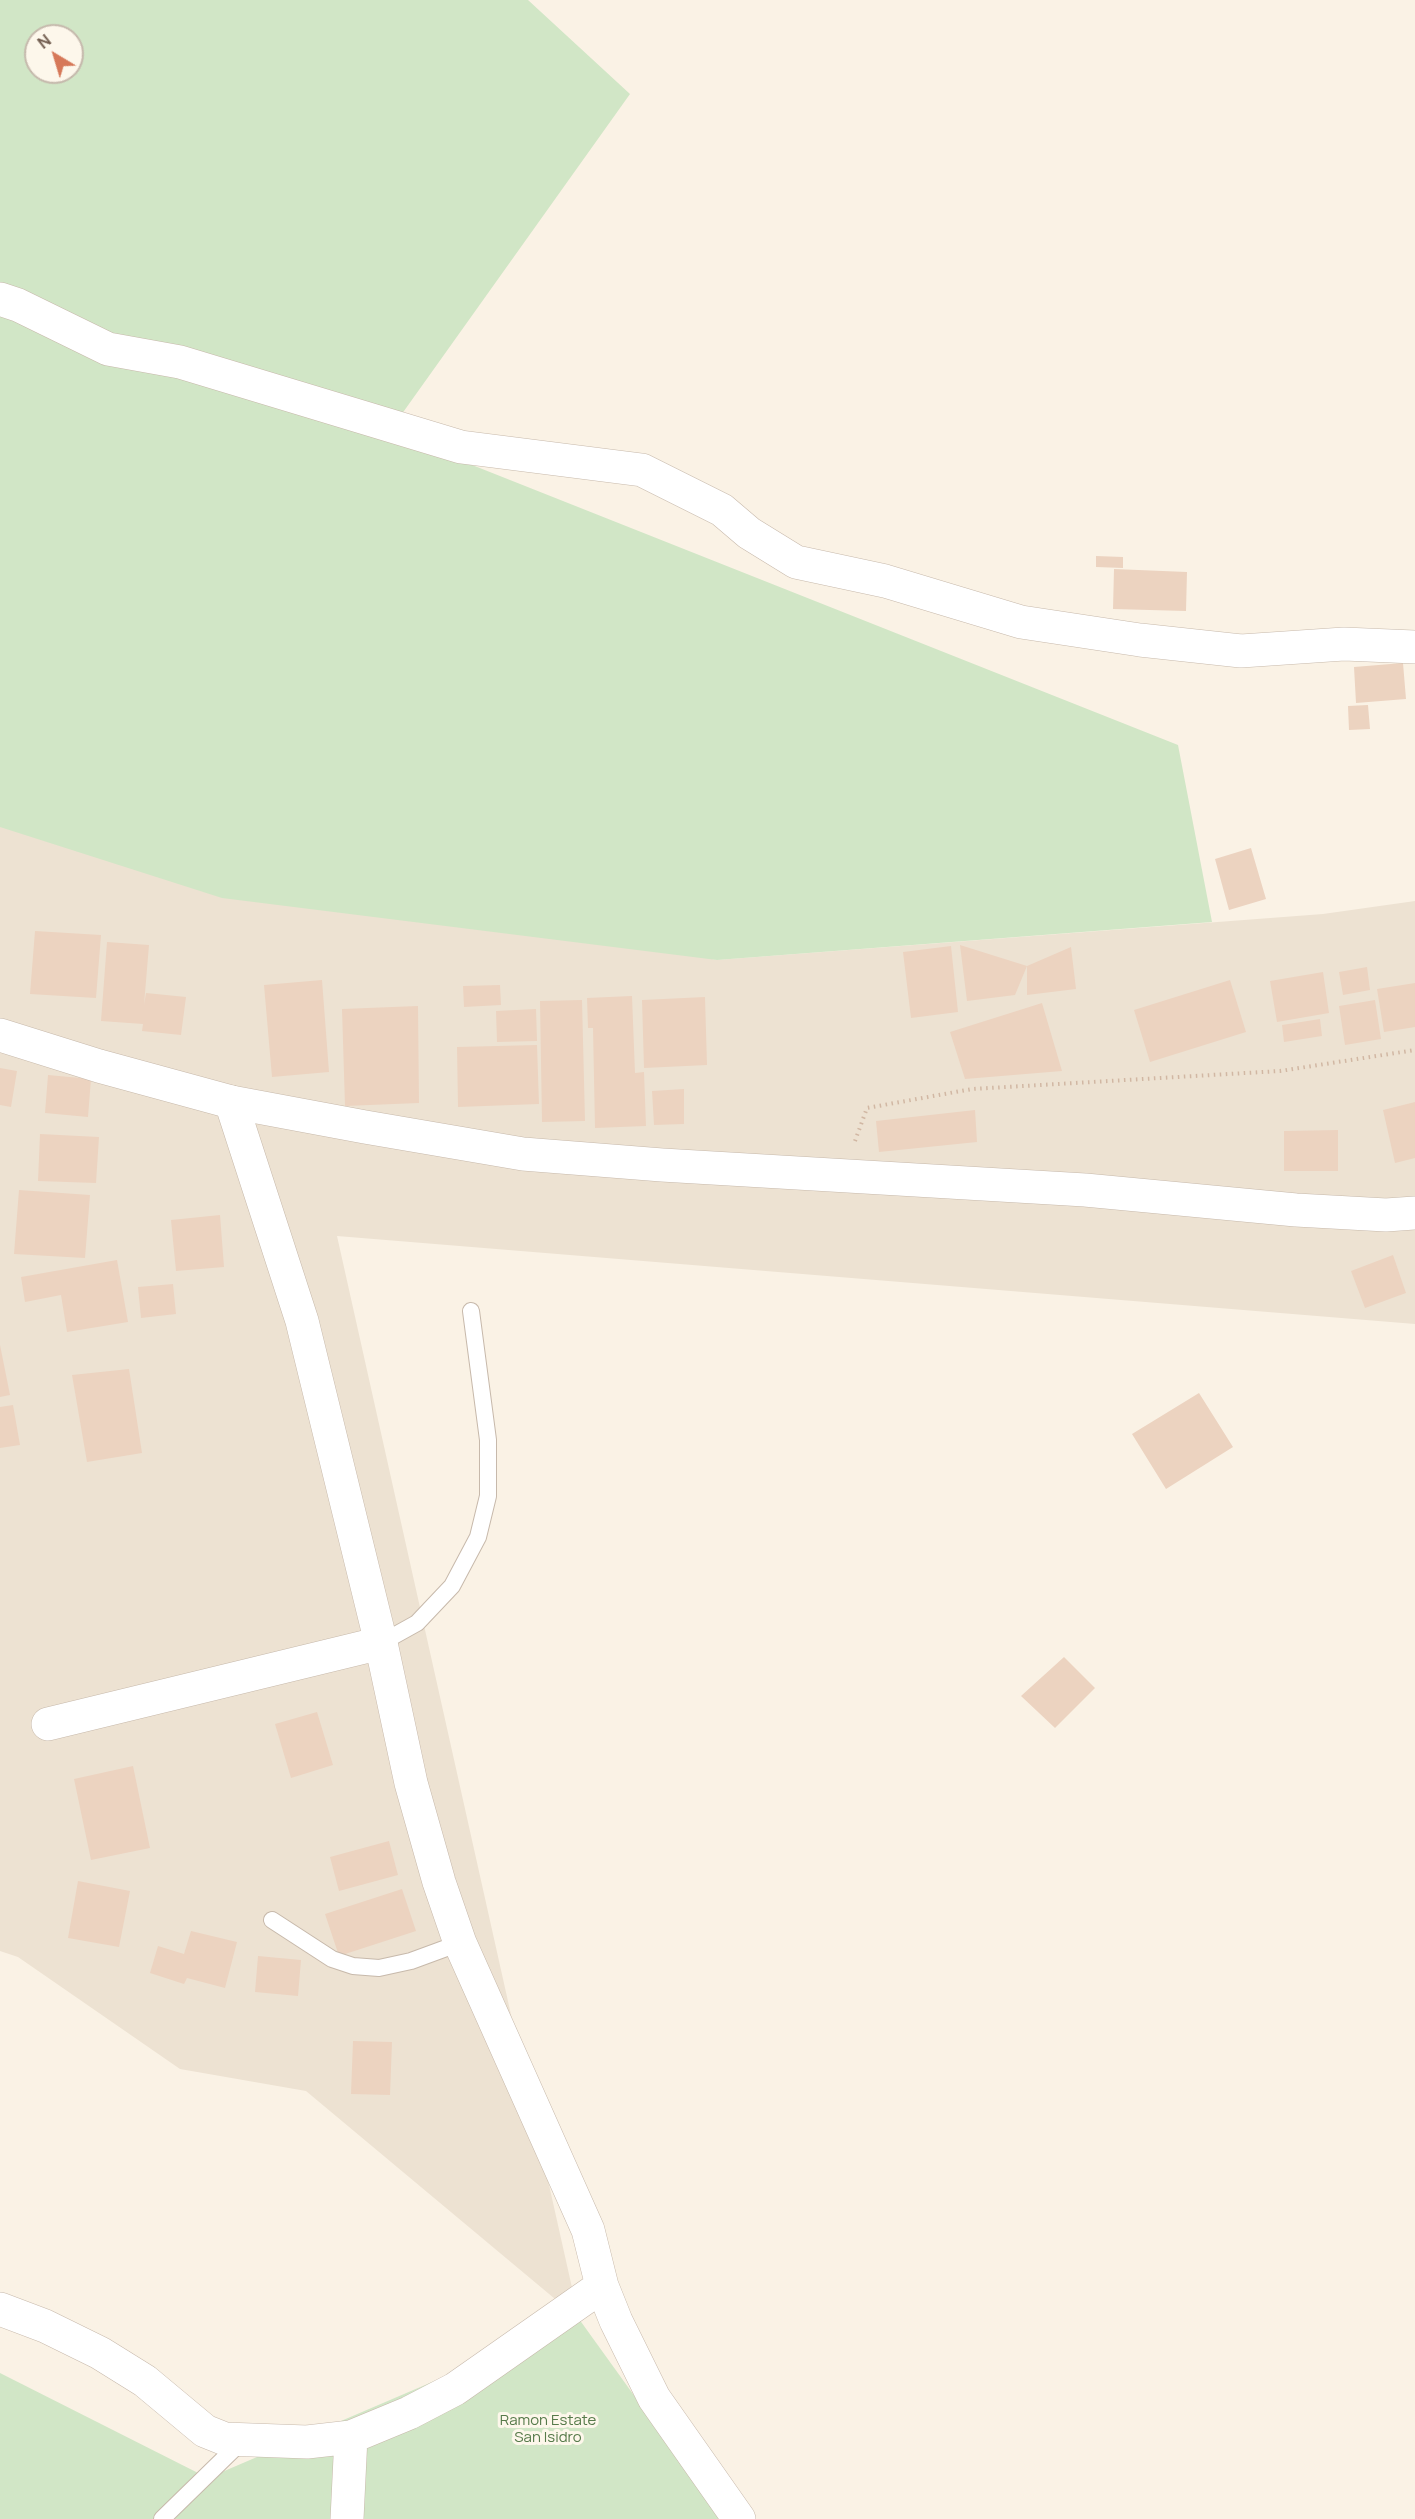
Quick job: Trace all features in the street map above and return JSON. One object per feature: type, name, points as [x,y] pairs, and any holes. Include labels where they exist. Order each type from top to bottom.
[{"type":"street","points":[[0,299],[18,305],[108,350],[180,362],[460,447],[642,470],[722,510],[749,533],[796,562],[885,581],[1021,622],[1140,640],[1241,651],[1344,644],[1415,647]]},
{"type":"street","points":[[0,1035],[231,1102],[523,1154],[686,1167],[843,1174],[1085,1190],[1296,1210],[1386,1215],[1415,1214]]},
{"type":"street","points":[[231,1102],[302,1322],[381,1643],[411,1783],[439,1882],[460,1943],[588,2230],[602,2286],[616,2321],[654,2398],[739,2519]]},
{"type":"street","points":[[48,1724],[381,1643]]},
{"type":"street","points":[[0,2309],[45,2326],[100,2353],[145,2381],[205,2431],[225,2439],[242,2441],[307,2442],[351,2437],[409,2413],[454,2389],[602,2286]]},
{"type":"street","points":[[347,2519],[351,2437]]},
{"type":"lane","points":[[381,1643],[417,1623],[452,1586],[478,1537],[488,1496],[488,1440],[471,1311]]},
{"type":"lane","points":[[272,1920],[332,1959],[353,1966],[379,1968],[460,1943]]},
{"type":"lane","points":[[162,2519],[242,2441]]},
{"type":"path","points":[[843,1174],[867,1107],[972,1089],[1280,1071],[1415,1050]]},
{"type":"shaded area","points":[[0,824],[717,960],[1323,914],[1415,901],[1415,1324],[337,1236],[579,2319],[306,2091],[180,2069],[18,1957],[0,1951]]},
{"type":"green space","points":[[0,0],[528,0],[630,94],[389,432],[1178,745],[1212,922],[717,960],[222,898],[0,827]]},
{"type":"green space","name":"Ramon Estate San Isidro","points":[[579,2319],[723,2519],[0,2519],[0,2373],[208,2478]]},
{"type":"building","points":[[1096,556],[1123,557],[1123,568],[1096,567]]},
{"type":"building","points":[[1114,569],[1187,572],[1186,611],[1113,609]]},
{"type":"building","points":[[1403,663],[1406,699],[1356,703],[1354,667]]},
{"type":"building","points":[[1368,705],[1370,729],[1349,730],[1348,706]]},
{"type":"building","points":[[1251,848],[1266,899],[1229,910],[1215,859]]},
{"type":"building","points":[[35,931],[101,935],[96,998],[30,994]]},
{"type":"building","points":[[107,942],[149,945],[144,1005],[146,993],[186,997],[181,1035],[142,1031],[143,1024],[101,1021]]},
{"type":"building","points":[[960,945],[1027,966],[1015,995],[967,1001]]},
{"type":"building","points":[[951,946],[958,1012],[911,1018],[903,952]]},
{"type":"building","points":[[1071,947],[1076,989],[1027,995],[1027,966]]},
{"type":"building","points":[[1367,967],[1370,990],[1343,995],[1339,972]]},
{"type":"building","points":[[1323,972],[1329,1013],[1277,1022],[1270,981]]},
{"type":"building","points":[[322,980],[329,1072],[272,1077],[264,985]]},
{"type":"building","points":[[1230,980],[1246,1032],[1150,1062],[1134,1010]]},
{"type":"building","points":[[1415,983],[1415,1027],[1384,1032],[1377,989]]},
{"type":"building","points":[[500,985],[501,1005],[464,1007],[463,986]]},
{"type":"building","points":[[632,996],[635,1073],[644,1072],[646,1126],[595,1128],[593,1028],[588,1028],[587,998]]},
{"type":"building","points":[[705,997],[707,1065],[644,1068],[642,1000]]},
{"type":"building","points":[[582,1000],[585,1121],[542,1122],[540,1001]]},
{"type":"building","points":[[1375,1000],[1381,1039],[1345,1045],[1339,1006]]},
{"type":"building","points":[[1042,1003],[1062,1071],[965,1079],[950,1032]]},
{"type":"building","points":[[418,1006],[419,1103],[345,1106],[342,1009]]},
{"type":"building","points":[[536,1009],[537,1041],[497,1042],[496,1011]]},
{"type":"building","points":[[1320,1019],[1322,1036],[1284,1042],[1282,1025]]},
{"type":"building","points":[[537,1045],[539,1104],[458,1107],[457,1047]]},
{"type":"building","points":[[0,1068],[17,1071],[11,1107],[0,1105]]},
{"type":"building","points":[[48,1075],[91,1079],[88,1117],[45,1113]]},
{"type":"building","points":[[684,1089],[684,1124],[654,1125],[652,1091]]},
{"type":"building","points":[[1415,1102],[1415,1158],[1395,1163],[1383,1110]]},
{"type":"building","points":[[975,1110],[977,1142],[879,1152],[876,1121]]},
{"type":"building","points":[[1338,1130],[1338,1171],[1284,1171],[1284,1131]]},
{"type":"building","points":[[40,1134],[99,1137],[96,1183],[38,1181]]},
{"type":"building","points":[[19,1190],[90,1195],[85,1258],[14,1254]]},
{"type":"building","points":[[220,1215],[224,1267],[176,1271],[171,1220]]},
{"type":"building","points":[[1393,1255],[1406,1293],[1365,1308],[1351,1271]]},
{"type":"building","points":[[117,1260],[128,1322],[67,1332],[61,1295],[25,1302],[21,1277]]},
{"type":"building","points":[[173,1284],[176,1314],[141,1318],[138,1287]]},
{"type":"building","points":[[0,1345],[10,1395],[0,1397]]},
{"type":"building","points":[[129,1369],[142,1453],[87,1462],[72,1375]]},
{"type":"building","points":[[1199,1393],[1233,1447],[1166,1489],[1132,1434]]},
{"type":"building","points":[[13,1405],[20,1445],[0,1448],[0,1407]]},
{"type":"building","points":[[1064,1657],[1095,1688],[1055,1728],[1021,1696]]},
{"type":"building","points":[[317,1712],[333,1765],[291,1778],[275,1724]]},
{"type":"building","points":[[133,1766],[150,1848],[91,1860],[74,1779]]},
{"type":"building","points":[[389,1841],[398,1875],[339,1891],[330,1857]]},
{"type":"building","points":[[78,1881],[130,1891],[119,1947],[68,1938]]},
{"type":"building","points":[[402,1889],[416,1931],[339,1956],[325,1914]]},
{"type":"building","points":[[191,1931],[237,1942],[225,1988],[187,1978],[184,1984],[150,1973],[158,1946],[184,1954]]},
{"type":"building","points":[[258,1956],[301,1960],[298,1996],[255,1992]]},
{"type":"building","points":[[353,2041],[392,2042],[390,2095],[351,2094]]}]
